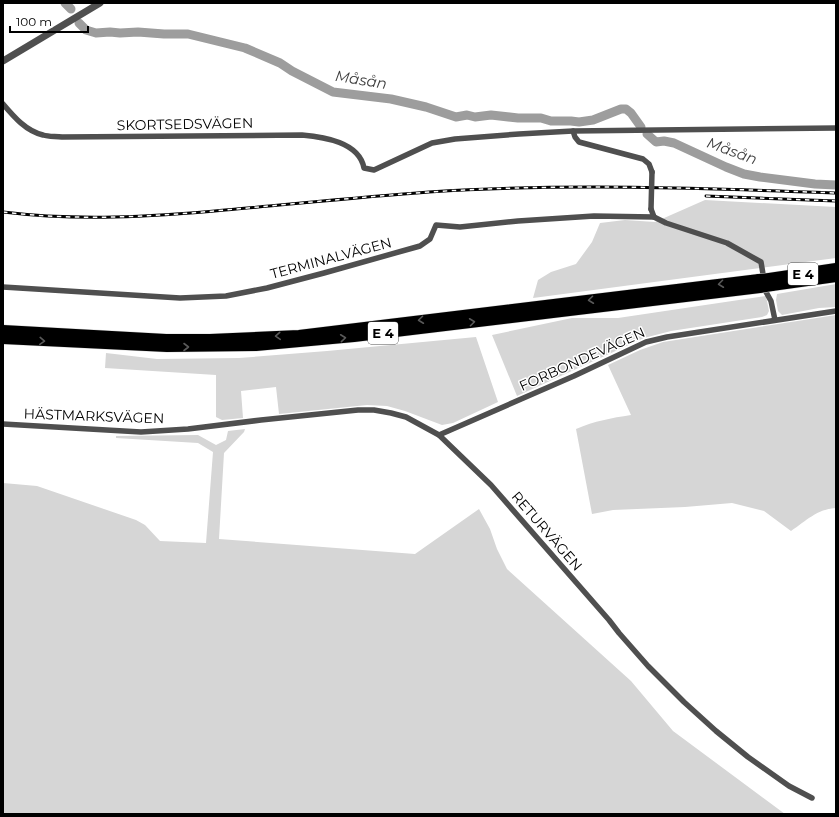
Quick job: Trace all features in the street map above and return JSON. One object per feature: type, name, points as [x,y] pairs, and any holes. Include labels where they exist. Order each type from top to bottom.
[{"type":"highway","name":"E 4","points":[[3,339],[167,347],[256,346],[354,337],[765,283],[836,268]]},
{"type":"highway","name":"E 4","points":[[3,330],[166,339],[210,339],[299,335],[765,283],[836,277]]},
{"type":"street","points":[[3,61],[100,3]]},
{"type":"street","name":"SKORTSEDSVÄGEN","points":[[3,104],[26,128],[42,135],[62,137],[319,136],[332,139],[342,144],[359,156],[363,162],[364,168],[374,170],[432,143],[469,138],[573,131]]},
{"type":"street","points":[[775,320],[771,300],[766,292],[761,262],[727,243],[666,223],[654,217],[651,209],[652,172],[649,164],[643,160],[579,142],[573,131],[836,128]]},
{"type":"street","name":"TERMINALVÄGEN","points":[[3,287],[180,298],[226,296],[267,288],[420,246],[430,239],[436,225],[460,227],[518,221],[594,216],[654,217]]},
{"type":"street","name":"FORBONDEVÄGEN","points":[[438,435],[574,376],[646,342],[667,337],[836,311]]},
{"type":"street","name":"RETURVÄGEN","points":[[208,427],[358,410],[374,410],[406,417],[438,435],[491,485],[619,633],[684,702],[748,757],[789,786],[812,798]]},
{"type":"street","name":"HÄSTMARKSVÄGEN","points":[[3,424],[141,432],[159,432],[208,427]]},
{"type":"shaded area","points":[[705,200],[836,207],[836,258],[533,298],[538,280],[551,272],[576,264],[592,242],[600,223],[625,220],[655,222]]},
{"type":"shaded area","points":[[836,284],[836,307],[819,308],[782,315],[778,311],[776,300],[777,294]]},
{"type":"shaded area","points":[[766,296],[769,311],[767,315],[671,331],[644,338],[517,396],[492,335],[572,318],[618,318]]},
{"type":"shaded area","points":[[836,315],[836,508],[817,513],[791,531],[764,511],[732,503],[685,507],[613,510],[592,514],[576,429],[603,420],[631,415],[608,365],[640,350],[663,342]]},
{"type":"shaded area","points":[[476,337],[498,402],[453,423],[442,425],[387,406],[367,405],[279,414],[276,387],[241,391],[243,418],[222,420],[216,417],[216,375],[105,368],[106,353],[157,359],[239,358]]},
{"type":"shaded area","points":[[245,429],[244,432],[224,453],[219,539],[415,554],[479,509],[490,529],[497,549],[507,569],[631,681],[673,731],[785,814],[3,814],[3,483],[37,486],[136,520],[145,525],[160,541],[206,543],[213,452],[198,443],[116,438],[116,436],[198,435],[216,445],[226,440],[228,431]]},
{"type":"waterway","name":"Måsån","points":[[65,3],[71,9]]},
{"type":"waterway","name":"Måsån","points":[[79,23],[86,30],[96,33],[138,32],[188,34],[245,48],[280,63],[292,71],[333,92],[391,99],[426,107],[456,117],[467,115],[475,117],[491,115],[518,118],[541,118],[551,121],[579,122],[593,120],[621,109],[626,109],[631,113],[641,127]]},
{"type":"waterway","name":"Måsån","points":[[647,134],[656,142],[664,141],[674,143],[744,174],[815,184],[836,185]]},
{"type":"railway","points":[[3,212],[31,215],[86,217],[142,216],[352,198],[480,189],[632,187],[836,193]]},
{"type":"railway","points":[[706,196],[836,201]]}]
